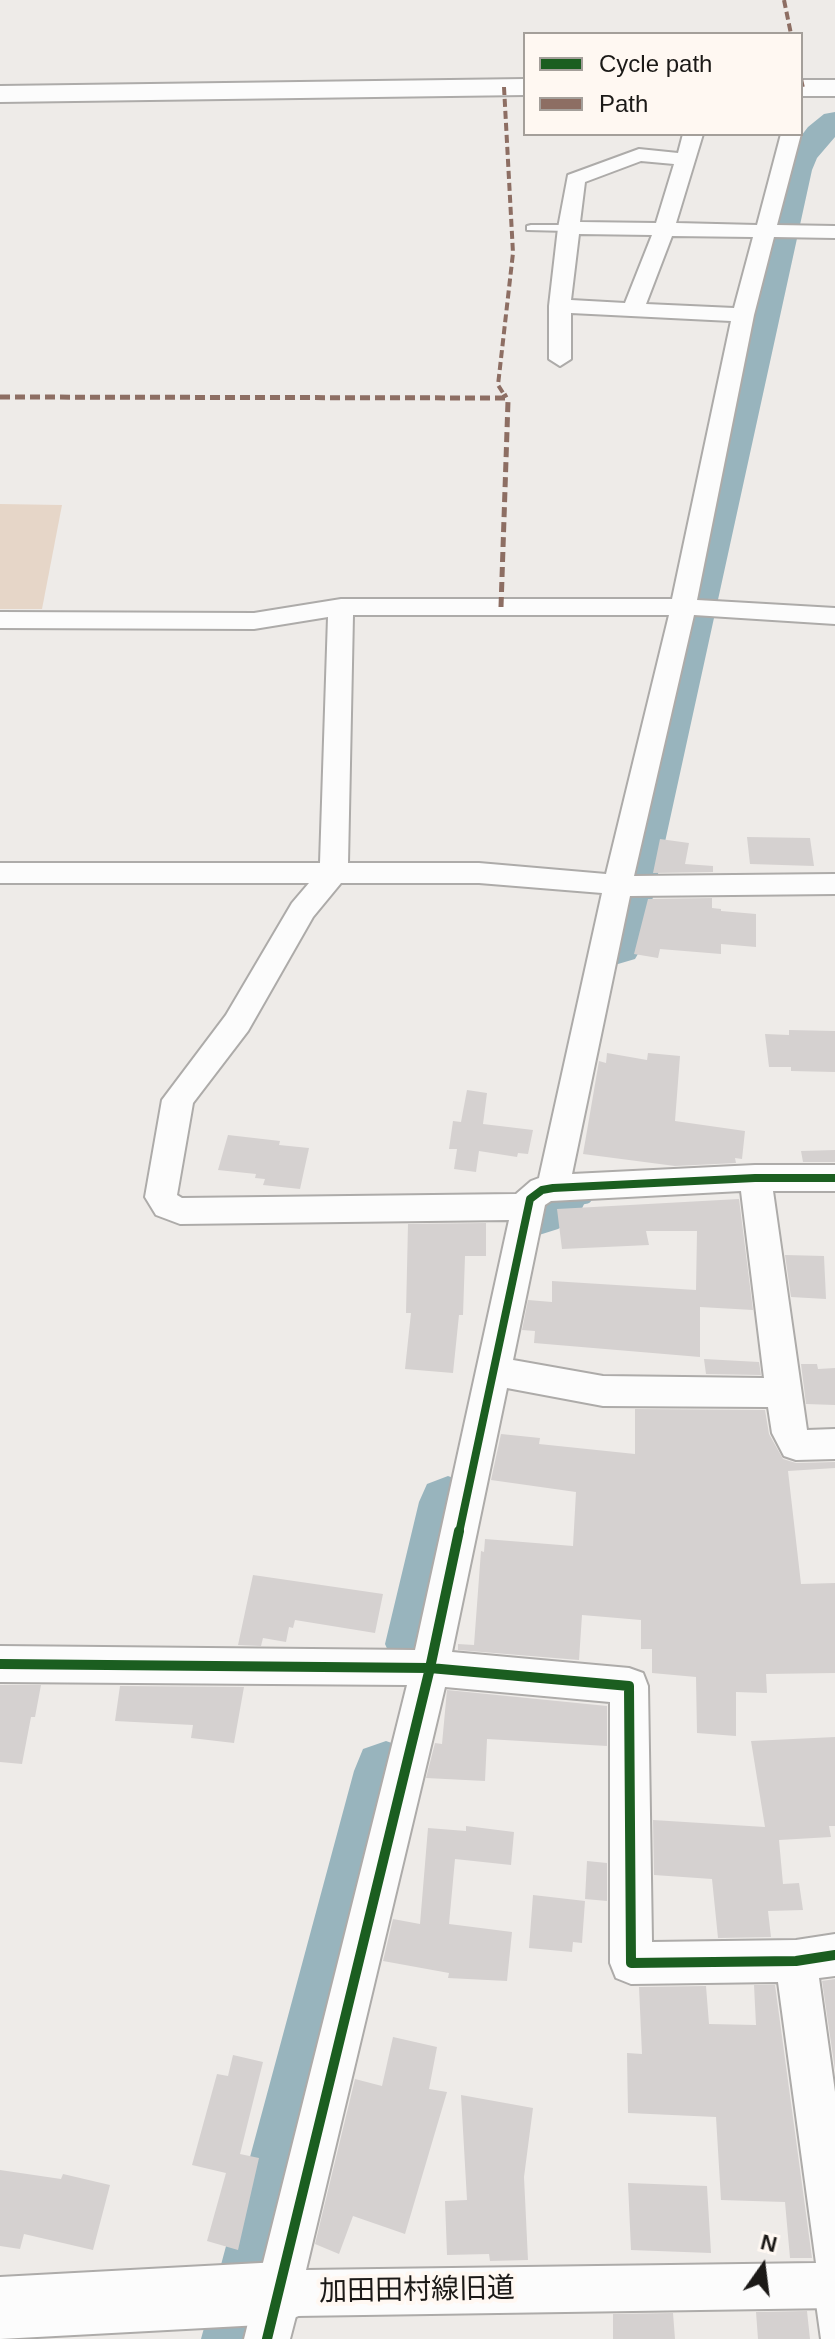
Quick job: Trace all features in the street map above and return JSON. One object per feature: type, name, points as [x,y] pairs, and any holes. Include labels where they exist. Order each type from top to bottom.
[{"type":"street","points":[[0,94],[523,87]]},
{"type":"street","points":[[803,91],[835,88]]},
{"type":"street","points":[[634,308],[664,230],[692,136]]},
{"type":"street","points":[[260,2309],[430,1668],[495,1371],[628,886],[692,607],[743,315],[777,232],[791,136]]},
{"type":"street","points":[[560,359],[560,306],[575,179],[639,155],[684,159]]},
{"type":"street","points":[[568,228],[835,232]]},
{"type":"street","points":[[560,306],[743,315]]},
{"type":"street","points":[[341,607],[333,873],[302,910],[237,1023],[178,1100],[161,1197],[167,1206],[180,1211],[541,1198],[755,1178],[835,1178]]},
{"type":"street","points":[[0,620],[254,621],[341,607],[692,607],[835,616]]},
{"type":"street","points":[[0,873],[479,873],[628,886],[835,884]]},
{"type":"street","points":[[755,1178],[790,1433],[796,1445],[835,1444]]},
{"type":"street","points":[[495,1371],[603,1391],[783,1393]]},
{"type":"street","points":[[0,1664],[430,1668],[629,1686],[631,1963],[816,1958],[832,2275]]},
{"type":"street","name":"加田田村線旧道","points":[[0,2308],[260,2309],[832,2275]]},
{"type":"lane","points":[[531,228],[568,228]]},
{"type":"lane","points":[[832,2275],[833,2339]]},
{"type":"shaded area","points":[[0,504],[62,505],[42,609],[0,609]]},
{"type":"building","points":[[747,837],[810,838],[814,866],[750,864]]},
{"type":"building","points":[[660,839],[689,843],[685,864],[713,866],[713,872],[653,873]]},
{"type":"building","points":[[712,898],[712,908],[756,914],[756,947],[721,944],[721,954],[660,949],[658,958],[634,954],[648,899]]},
{"type":"building","points":[[789,1030],[835,1031],[835,1072],[769,1067],[765,1034],[789,1035]]},
{"type":"building","points":[[607,1053],[647,1060],[648,1053],[680,1056],[675,1121],[745,1131],[742,1159],[735,1158],[736,1163],[675,1166],[583,1154],[599,1061],[606,1063]]},
{"type":"building","points":[[467,1090],[487,1093],[483,1124],[533,1130],[528,1154],[518,1153],[517,1157],[479,1151],[476,1172],[454,1169],[457,1149],[449,1149],[453,1121],[461,1122]]},
{"type":"building","points":[[228,1135],[309,1148],[300,1189],[263,1185],[265,1179],[255,1178],[256,1174],[218,1170]]},
{"type":"building","points":[[835,1150],[835,1162],[803,1162],[801,1151]]},
{"type":"building","points":[[739,1199],[753,1310],[700,1307],[700,1357],[534,1343],[535,1331],[522,1330],[528,1300],[552,1302],[552,1281],[696,1290],[697,1231],[646,1231],[649,1245],[562,1249],[557,1209]]},
{"type":"building","points":[[486,1223],[486,1256],[465,1256],[463,1315],[459,1315],[453,1373],[405,1369],[411,1313],[406,1313],[408,1224]]},
{"type":"building","points":[[785,1255],[824,1256],[826,1299],[791,1297]]},
{"type":"building","points":[[704,1359],[759,1362],[761,1375],[706,1374]]},
{"type":"building","points":[[801,1364],[817,1364],[818,1369],[835,1368],[835,1405],[806,1404]]},
{"type":"building","points":[[635,1409],[765,1410],[769,1434],[783,1459],[796,1463],[835,1462],[835,1468],[788,1471],[801,1584],[835,1583],[835,1673],[766,1674],[767,1693],[736,1692],[736,1736],[697,1733],[696,1677],[652,1673],[652,1649],[641,1649],[641,1620],[582,1615],[579,1660],[458,1650],[458,1644],[474,1645],[481,1551],[484,1552],[485,1539],[573,1546],[576,1492],[491,1480],[501,1434],[540,1438],[539,1444],[635,1454]]},
{"type":"building","points":[[253,1575],[383,1594],[375,1633],[295,1620],[293,1628],[289,1627],[286,1642],[263,1638],[261,1646],[238,1645]]},
{"type":"building","points":[[0,1685],[41,1685],[22,1764],[0,1762]]},
{"type":"building","points":[[120,1686],[244,1687],[234,1743],[191,1738],[193,1725],[115,1721]]},
{"type":"building","points":[[447,1690],[607,1706],[607,1746],[487,1739],[485,1781],[426,1778],[435,1743],[442,1744]]},
{"type":"building","points":[[835,1737],[835,1826],[829,1826],[831,1837],[779,1840],[783,1884],[799,1883],[803,1910],[768,1911],[771,1937],[718,1938],[712,1879],[654,1875],[653,1820],[765,1827],[751,1741]]},
{"type":"building","points":[[466,1826],[514,1832],[511,1865],[455,1859],[449,1924],[512,1932],[507,1981],[448,1978],[449,1973],[383,1961],[393,1919],[420,1924],[428,1828],[466,1831]]},
{"type":"building","points":[[587,1861],[607,1863],[607,1901],[585,1899]]},
{"type":"building","points":[[533,1895],[585,1901],[582,1943],[573,1942],[572,1952],[529,1948]]},
{"type":"building","points":[[835,1979],[835,2070],[822,1981]]},
{"type":"building","points":[[754,1985],[775,1985],[812,2258],[790,2258],[785,2202],[721,2200],[716,2117],[628,2113],[627,2053],[642,2054],[639,1987],[706,1986],[709,2024],[756,2025]]},
{"type":"building","points":[[393,2037],[437,2047],[429,2089],[447,2092],[405,2234],[353,2216],[339,2254],[315,2244],[355,2079],[382,2086]]},
{"type":"building","points":[[233,2055],[263,2062],[240,2154],[259,2158],[238,2250],[207,2241],[226,2173],[192,2165],[217,2074],[228,2076]]},
{"type":"building","points":[[461,2095],[533,2108],[524,2177],[528,2260],[490,2261],[489,2254],[447,2255],[445,2201],[467,2200]]},
{"type":"building","points":[[0,2170],[61,2179],[63,2174],[110,2185],[93,2250],[24,2234],[20,2249],[0,2246]]},
{"type":"building","points":[[628,2183],[707,2186],[711,2253],[631,2250]]},
{"type":"building","points":[[807,2311],[810,2339],[758,2339],[756,2312]]},
{"type":"building","points":[[673,2313],[675,2339],[613,2339],[613,2314]]},
{"type":"waterway","points":[[618,947],[796,170],[801,157],[819,134],[835,121]]},
{"type":"waterway","points":[[556,1205],[587,1199]]},
{"type":"waterway","points":[[539,1214],[559,1202]]},
{"type":"waterway","points":[[416,1644],[448,1502]]},
{"type":"waterway","points":[[239,2339],[386,1771]]},
{"type":"marked path","points":[[784,0],[791,32]]},
{"type":"marked path","points":[[501,607],[508,401],[498,385],[513,253],[504,87]]},
{"type":"marked path","points":[[0,397],[507,398]]},
{"type":"cycle path","points":[[267,2339],[430,1668],[530,1199],[542,1190],[553,1188],[755,1178],[835,1178]]},
{"type":"cycle path","points":[[0,1664],[430,1668],[629,1686],[631,1963],[796,1961],[835,1955]]}]
